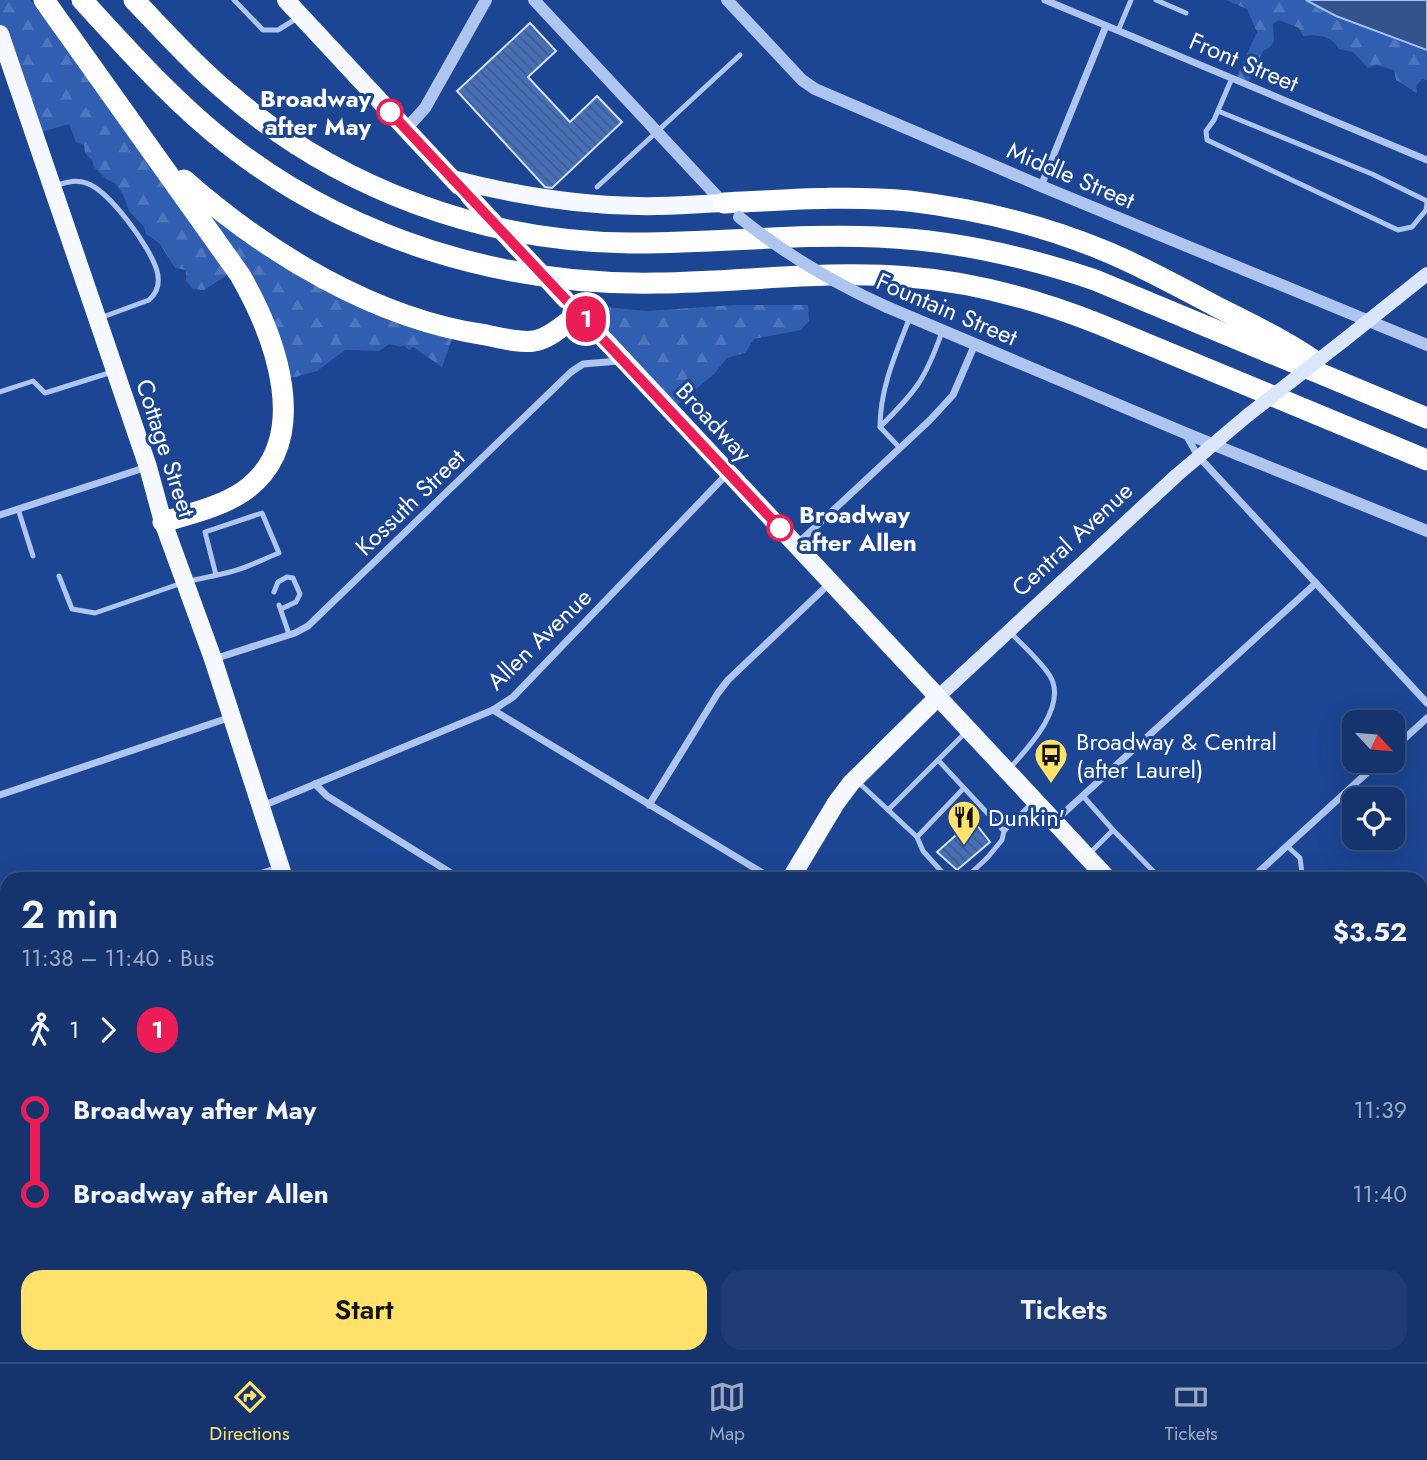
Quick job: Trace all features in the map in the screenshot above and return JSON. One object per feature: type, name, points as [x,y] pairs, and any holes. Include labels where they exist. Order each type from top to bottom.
[{"type":"highway","points":[[44,0],[247,287],[260,312],[274,352],[283,409],[282,429],[277,449],[258,479],[228,500],[163,522]]},
{"type":"highway","points":[[82,0],[166,88],[228,144],[274,177],[323,205],[355,222],[407,243],[485,266],[574,280],[656,283],[814,275],[873,275],[938,280],[993,290],[1047,304],[1099,324],[1427,460]]},
{"type":"highway","points":[[135,0],[208,76],[271,128],[365,183],[440,213],[520,233],[600,242],[656,243],[849,236],[914,239],[988,250],[1095,280],[1427,418]]},
{"type":"highway","points":[[152,150],[204,198],[256,237],[309,270],[372,301],[459,330],[531,341],[548,335],[573,306]]},
{"type":"highway","points":[[731,210],[826,198],[897,200],[965,210],[1044,229],[1107,251],[1152,272],[1283,339],[1351,386]]},
{"type":"main road","name":"Broadway","points":[[286,0],[1101,872]]},
{"type":"main road","name":"Cottage Street","points":[[2,46],[148,467],[163,522],[213,659],[281,872]]},
{"type":"main road","points":[[452,179],[492,190],[577,203],[731,210]]},
{"type":"main road","name":"Central Avenue","points":[[795,872],[836,803],[855,779],[938,697],[1213,443],[1427,274]]},
{"type":"street","points":[[406,129],[425,108],[486,0]]},
{"type":"street","name":"Fountain Street","points":[[534,0],[731,210],[777,247],[813,270],[910,317],[1427,531]]},
{"type":"street","name":"Middle Street","points":[[727,0],[808,85],[1041,186],[1427,345]]},
{"type":"street","name":"Front Street","points":[[1045,0],[1427,160]]},
{"type":"street","points":[[1041,186],[1107,26]]},
{"type":"street","points":[[796,544],[953,395],[976,344]]},
{"type":"street","name":"Kossuth Street","points":[[213,659],[302,630],[571,372],[583,364],[623,361]]},
{"type":"street","points":[[1185,433],[1198,456],[1427,703]]},
{"type":"street","points":[[0,514],[148,467]]},
{"type":"street","name":"Allen Avenue","points":[[260,807],[493,710],[513,697],[728,472]]},
{"type":"street","points":[[649,805],[728,680],[831,582]]},
{"type":"street","points":[[1054,822],[1316,583]]},
{"type":"street","points":[[493,710],[761,872]]},
{"type":"street","points":[[0,795],[231,717]]},
{"type":"street","points":[[1405,738],[1427,718]]},
{"type":"street","points":[[1259,872],[1366,774]]},
{"type":"street","points":[[315,784],[327,796],[448,872]]},
{"type":"lane","points":[[234,0],[263,30],[278,30],[301,16]]},
{"type":"lane","points":[[1118,31],[1131,0]]},
{"type":"lane","points":[[1156,0],[1186,13]]},
{"type":"lane","points":[[597,187],[740,55]]},
{"type":"lane","points":[[1218,111],[1372,174],[1427,202],[1426,210],[1412,227],[1398,230],[1207,140],[1206,131],[1232,78]]},
{"type":"lane","points":[[52,187],[79,181],[96,188],[133,229],[156,269],[157,288],[149,300],[97,319]]},
{"type":"lane","points":[[900,448],[880,427],[880,411],[888,373],[910,317]]},
{"type":"lane","points":[[880,427],[913,394],[922,381],[943,330]]},
{"type":"lane","points":[[0,392],[33,381],[45,393],[115,370]]},
{"type":"lane","points":[[18,509],[33,556]]},
{"type":"lane","points":[[59,576],[72,609],[95,613],[185,582],[233,572],[279,552],[262,513],[205,532],[216,575]]},
{"type":"lane","points":[[274,592],[278,582],[287,577],[293,579],[300,594],[296,602],[280,607],[289,634]]},
{"type":"lane","points":[[1007,771],[1041,730],[1050,713],[1056,692],[1051,677],[1009,631]]},
{"type":"lane","points":[[888,810],[968,730]]},
{"type":"lane","points":[[938,760],[1004,831]]},
{"type":"lane","points":[[855,779],[917,837],[923,851],[942,872]]},
{"type":"lane","points":[[917,837],[963,789]]},
{"type":"lane","points":[[1083,796],[1154,872]]},
{"type":"lane","points":[[972,872],[1002,840],[1004,831],[1034,801]]},
{"type":"lane","points":[[1086,857],[1113,830]]},
{"type":"lane","points":[[1287,846],[1300,858],[1302,872]]},
{"type":"green space","points":[[0,0],[30,0],[65,45],[161,182],[206,215],[277,253],[456,328],[442,367],[413,347],[409,350],[404,345],[401,347],[389,344],[379,351],[345,350],[317,371],[279,381],[263,329],[229,274],[204,290],[193,289],[186,281],[186,270],[175,268],[160,244],[146,234],[144,227],[129,211],[116,184],[106,179],[94,167],[92,160],[85,153],[84,145],[76,142],[69,124],[28,136],[0,58]]},
{"type":"green space","points":[[1226,0],[1332,0],[1427,36],[1427,81],[1422,79],[1416,86],[1417,93],[1396,80],[1394,70],[1377,65],[1368,68],[1353,52],[1339,49],[1332,41],[1323,37],[1303,36],[1299,28],[1279,20],[1273,24],[1274,41],[1263,51],[1247,85],[1239,85],[1235,80],[1257,32],[1247,9]]},
{"type":"green space","points":[[574,304],[646,311],[735,305],[808,305],[809,321],[801,330],[754,339],[745,353],[727,358],[714,374],[671,410]]},
{"type":"shaded area","points":[[1306,0],[1427,0],[1427,50],[1336,16]]},
{"type":"building","points":[[530,23],[556,51],[528,77],[570,122],[597,96],[622,122],[552,188],[545,187],[457,91]]},
{"type":"building","name":"Dunkin'","points":[[973,820],[990,842],[957,870],[937,852]]},
{"type":"bus line","name":"1","points":[[390,112],[780,528]]},
{"type":"place","name":"Broadway after May","points":[[390,112]]},
{"type":"place","name":"Broadway after Allen","points":[[780,528]]},
{"type":"place","name":"Broadway & Central (after Laurel)","points":[[1051,785]]},
{"type":"place","name":"Dunkin'","points":[[964,847]]}]
